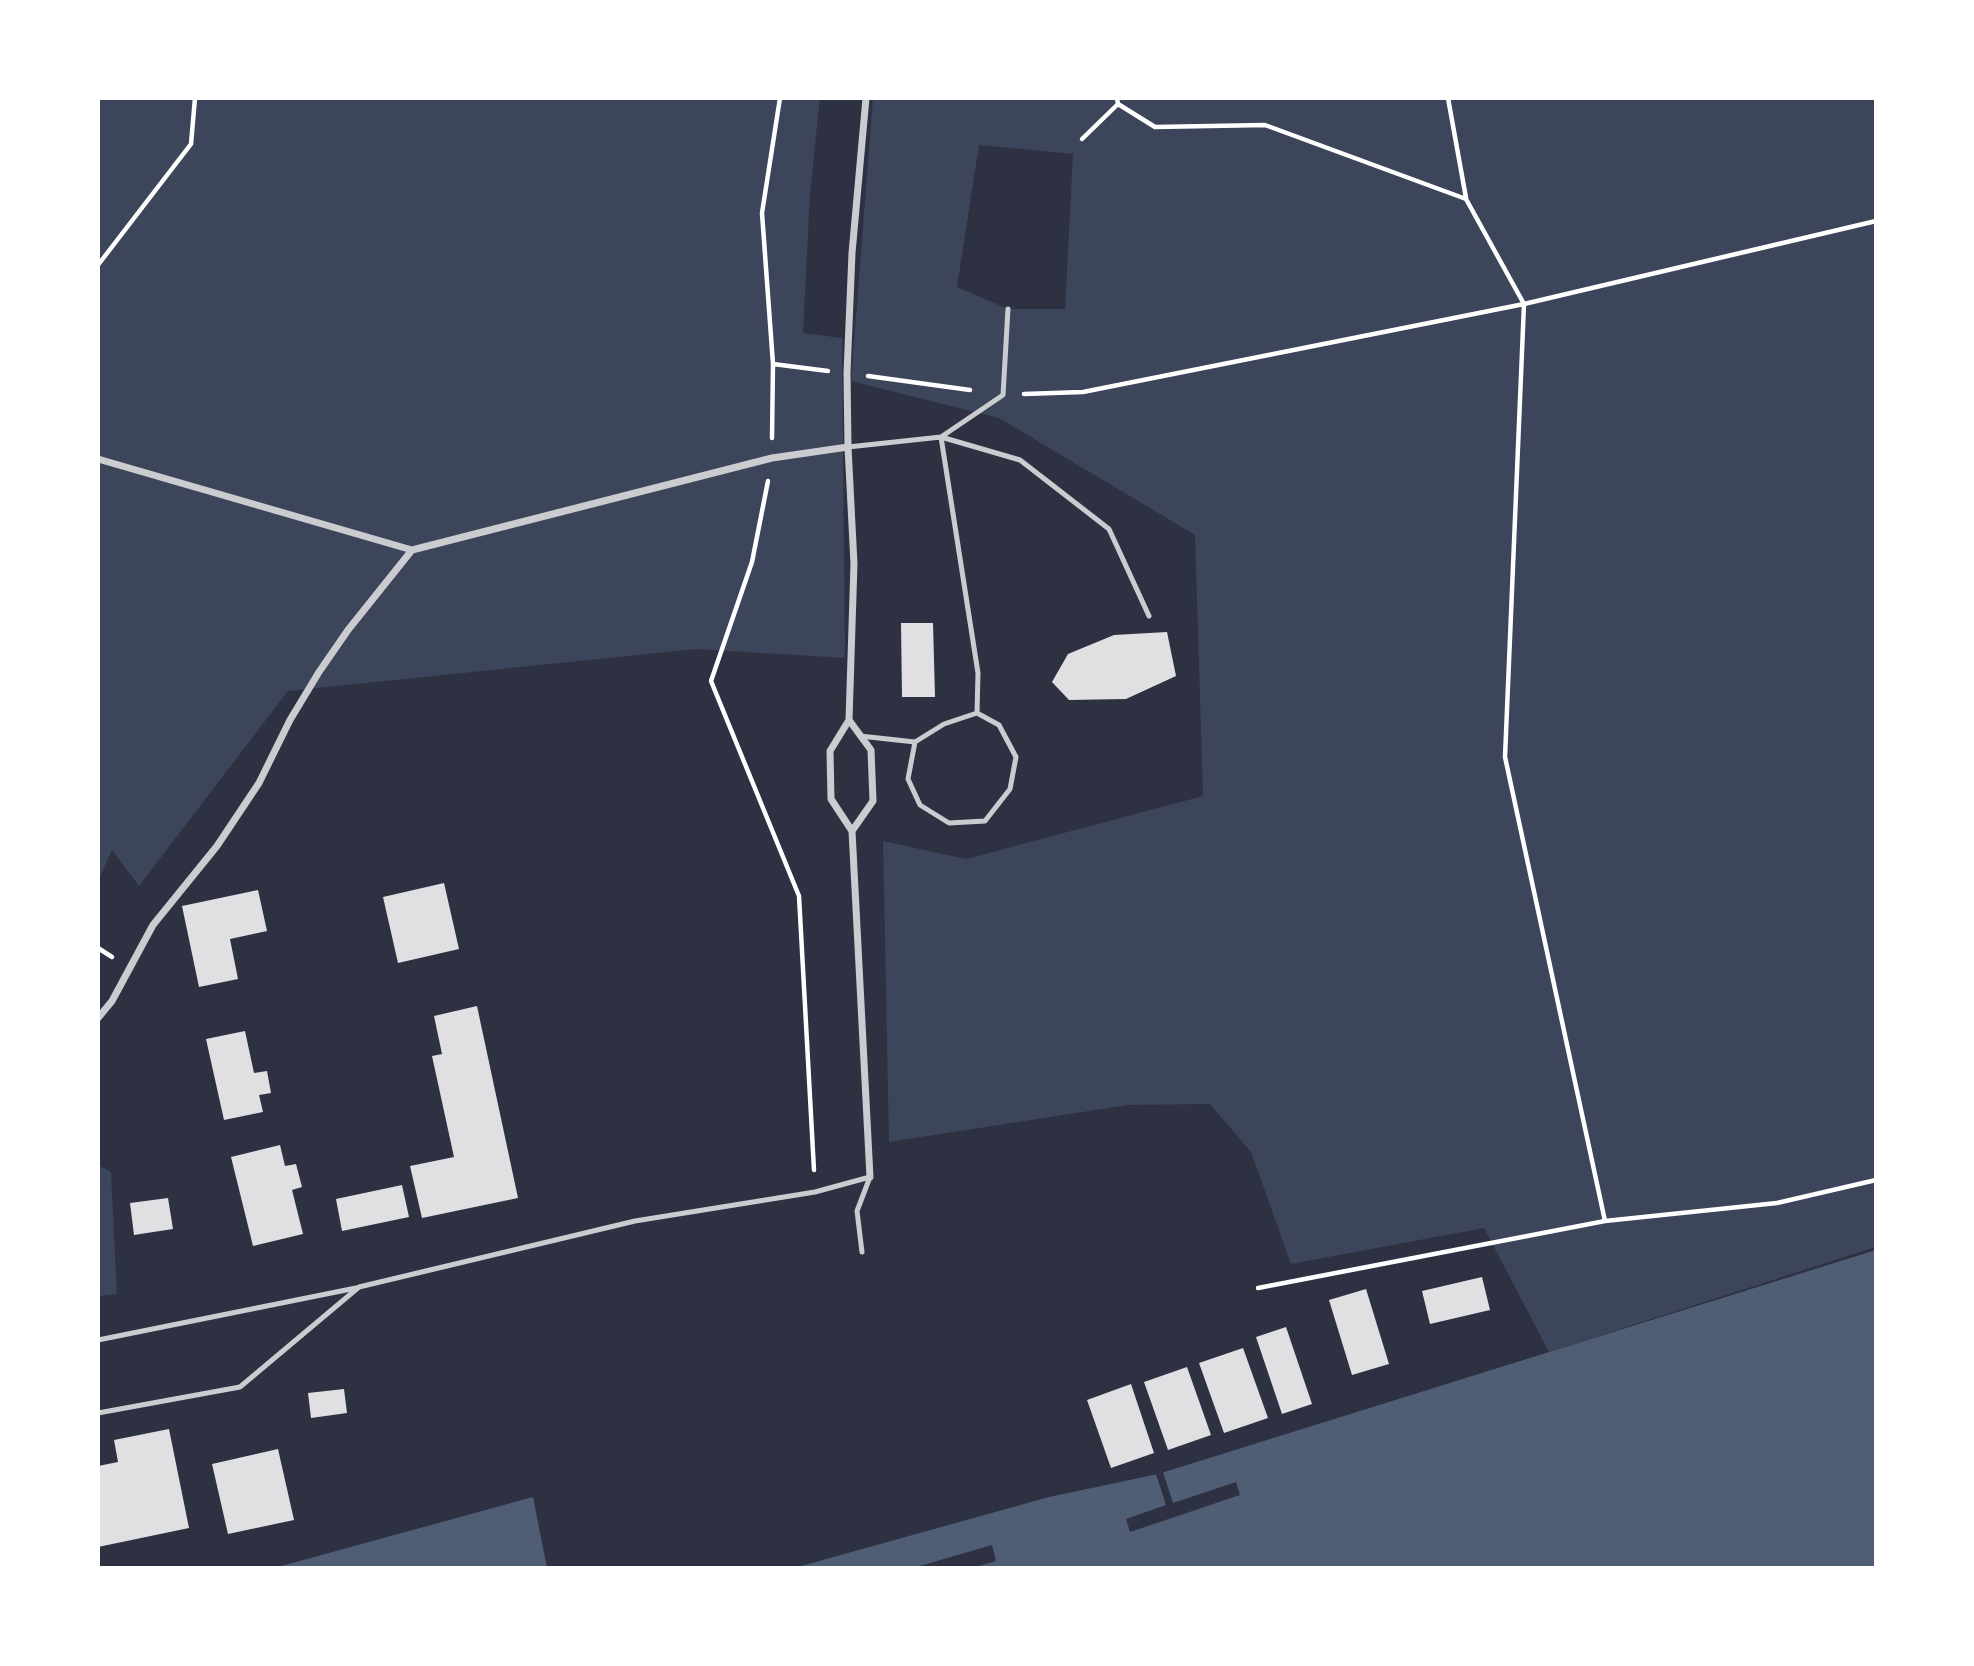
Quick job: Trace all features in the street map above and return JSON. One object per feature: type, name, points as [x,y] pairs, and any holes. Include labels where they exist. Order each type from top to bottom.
[{"type":"street","points":[[866,98],[852,253],[847,373],[854,564],[849,720],[830,751],[830,775],[831,799],[852,831],[870,1177]]},
{"type":"street","points":[[98,459],[412,550],[772,458],[848,446]]},
{"type":"street","points":[[98,1018],[112,1001],[153,925],[217,846],[259,783],[290,720],[319,673],[348,630],[412,550]]},
{"type":"street","points":[[849,720],[871,750],[873,801],[852,831]]},
{"type":"lane","points":[[941,437],[1003,395],[1008,309]]},
{"type":"lane","points":[[941,437],[978,673],[977,713]]},
{"type":"lane","points":[[848,446],[941,437],[1020,460],[1109,528],[1149,616]]},
{"type":"lane","points":[[860,736],[915,742],[944,724],[977,713],[999,725],[1016,757],[1010,789],[985,821],[949,823],[920,806],[908,779],[915,742]]},
{"type":"lane","points":[[98,1340],[359,1287],[635,1222],[815,1192],[870,1177]]},
{"type":"lane","points":[[862,1252],[858,1210],[870,1177]]},
{"type":"lane","points":[[98,1413],[240,1387],[359,1287]]},
{"type":"path","points":[[98,265],[191,144],[195,98]]},
{"type":"path","points":[[780,98],[762,213],[773,364],[772,458],[752,562],[711,681],[799,896],[815,1192]]},
{"type":"path","points":[[1448,98],[1466,199],[1524,304],[1505,757],[1605,1221]]},
{"type":"path","points":[[1082,139],[1117,101],[1155,127],[1265,125],[1466,199]]},
{"type":"path","points":[[773,364],[1003,395],[1083,393],[1524,304],[1876,221]]},
{"type":"path","points":[[1258,1288],[1605,1221],[1777,1203],[1876,1180]]},
{"type":"shaded area","points":[[98,98],[820,98],[810,194],[803,333],[842,338],[845,658],[696,649],[288,691],[139,886],[112,850],[98,881]]},
{"type":"shaded area","points":[[873,98],[1876,98],[1876,1247],[1549,1352],[1484,1228],[1291,1264],[1251,1152],[1210,1104],[1128,1105],[889,1142],[883,841],[966,859],[1203,796],[1195,535],[999,418],[851,381]],"holes":[[[979,145],[1073,154],[1065,309],[1008,309],[957,287]]]},
{"type":"shaded area","points":[[98,1165],[111,1172],[117,1294],[98,1296]]},
{"type":"shaded area","points":[[1876,1250],[1876,1568],[794,1568],[1049,1497],[1158,1474]]},
{"type":"shaded area","points":[[533,1497],[547,1568],[274,1568]]},
{"type":"pier","points":[[1162,1469],[1173,1503],[1236,1482],[1240,1495],[1130,1532],[1126,1519],[1166,1505],[1155,1471]]},
{"type":"pier","points":[[992,1545],[996,1561],[972,1568],[913,1568]]},
{"type":"building","points":[[901,623],[933,623],[935,697],[902,697]]},
{"type":"building","points":[[1167,632],[1176,676],[1126,699],[1069,700],[1052,682],[1068,654],[1114,635]]},
{"type":"building","points":[[444,883],[459,949],[398,963],[383,897]]},
{"type":"building","points":[[258,890],[267,931],[230,939],[238,979],[199,987],[182,906]]},
{"type":"building","points":[[477,1006],[518,1198],[422,1218],[410,1166],[454,1157],[432,1056],[442,1054],[434,1016]]},
{"type":"building","points":[[245,1031],[254,1073],[267,1071],[271,1093],[259,1095],[263,1112],[224,1120],[206,1039]]},
{"type":"building","points":[[280,1145],[285,1166],[296,1164],[302,1187],[292,1190],[303,1234],[253,1246],[231,1157]]},
{"type":"building","points":[[402,1185],[409,1217],[342,1231],[336,1199]]},
{"type":"building","points":[[168,1198],[173,1229],[134,1235],[130,1203]]},
{"type":"building","points":[[1482,1277],[1490,1310],[1430,1324],[1422,1291]]},
{"type":"building","points":[[1366,1289],[1389,1364],[1352,1375],[1329,1300]]},
{"type":"building","points":[[1286,1327],[1312,1404],[1282,1414],[1256,1337]]},
{"type":"building","points":[[1243,1348],[1268,1418],[1224,1433],[1199,1363]]},
{"type":"building","points":[[1187,1367],[1211,1435],[1168,1450],[1144,1382]]},
{"type":"building","points":[[1131,1384],[1154,1453],[1111,1468],[1087,1400]]},
{"type":"building","points":[[344,1389],[347,1413],[311,1418],[308,1393]]},
{"type":"building","points":[[169,1429],[189,1528],[98,1547],[98,1466],[118,1462],[114,1440]]},
{"type":"building","points":[[278,1449],[294,1520],[228,1534],[212,1464]]}]
